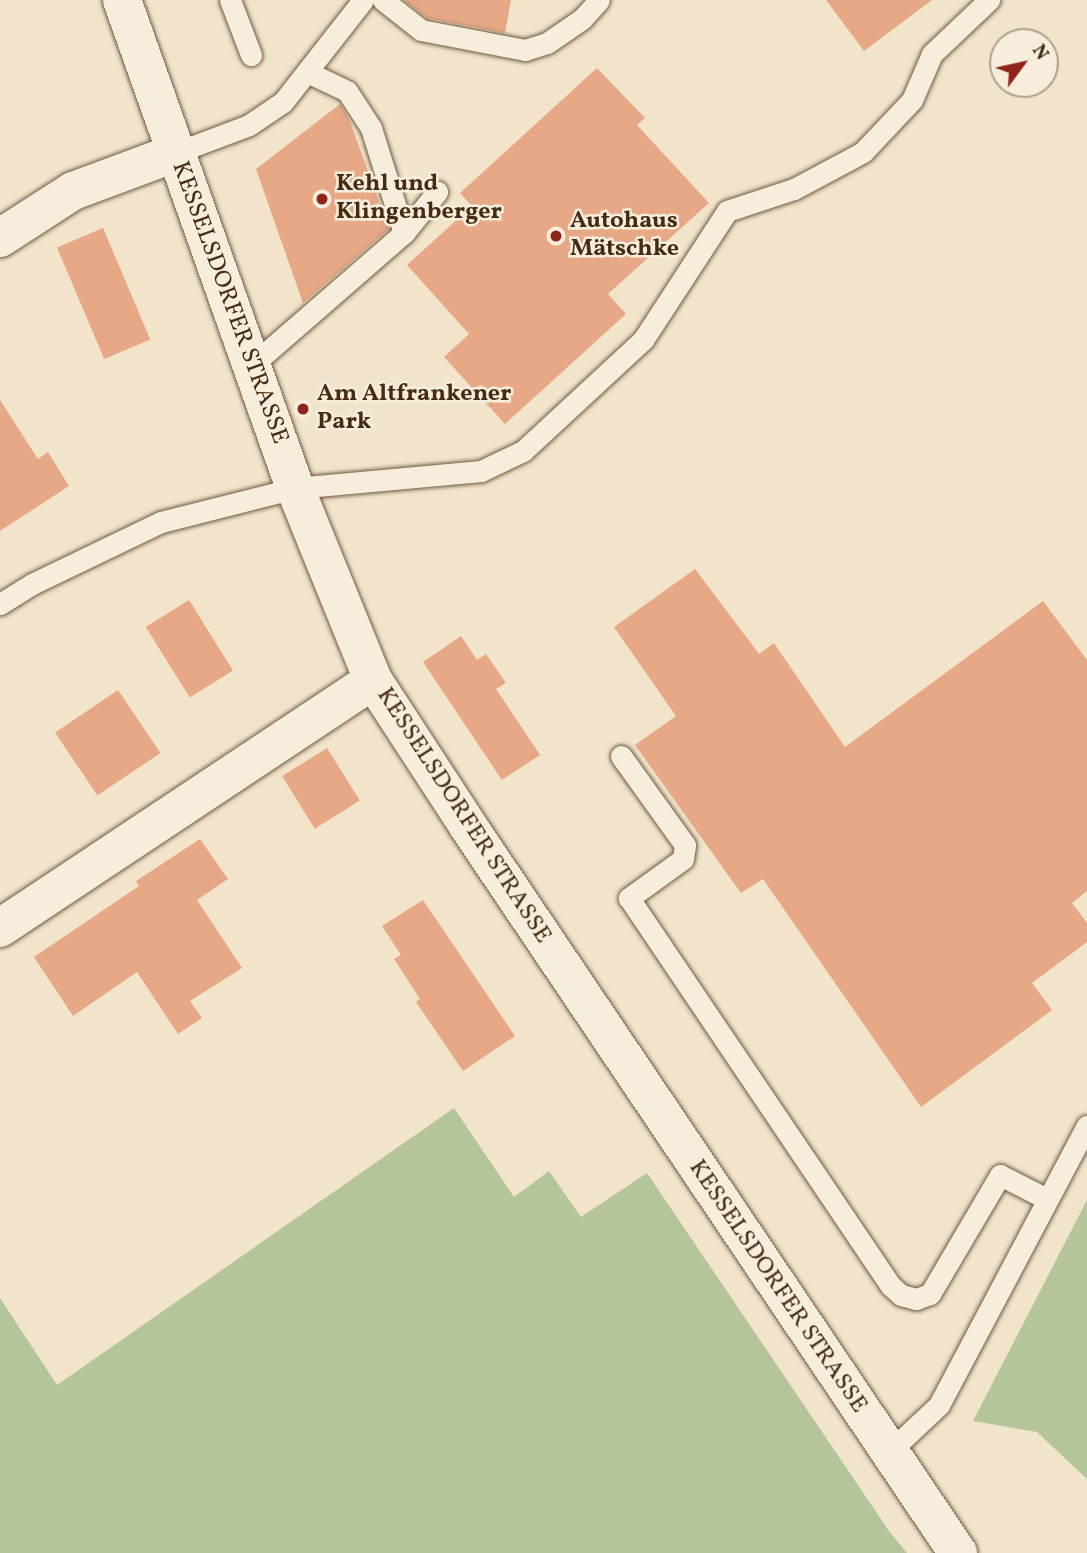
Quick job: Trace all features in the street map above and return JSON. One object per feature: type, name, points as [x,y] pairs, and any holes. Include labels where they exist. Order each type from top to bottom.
[{"type":"main road","name":"KESSELSDORFER STRASSE","points":[[122,0],[295,488],[373,680],[888,1453],[958,1553]]},
{"type":"main road","points":[[0,238],[73,191],[175,153]]},
{"type":"main road","points":[[0,928],[373,680]]},
{"type":"lane","points":[[230,0],[251,55]]},
{"type":"lane","points":[[175,153],[249,125],[283,102],[363,0]]},
{"type":"lane","points":[[383,0],[421,30],[525,50],[547,43],[582,19],[599,0]]},
{"type":"lane","points":[[0,604],[32,584],[162,523],[295,488],[481,471],[523,451],[643,340],[727,211],[794,189],[863,152],[912,100],[932,54],[989,0]]},
{"type":"lane","points":[[307,72],[347,91],[371,128],[404,233]]},
{"type":"lane","points":[[252,365],[404,233],[436,192]]},
{"type":"lane","points":[[621,756],[685,845],[683,859],[629,898],[891,1286],[901,1295],[916,1299],[930,1294],[1000,1175],[1047,1199]]},
{"type":"lane","points":[[888,1453],[939,1405],[1087,1126]]},
{"type":"green space","points":[[454,1108],[514,1197],[549,1171],[581,1217],[647,1173],[889,1531],[907,1553],[0,1553],[0,1298],[57,1385]]},
{"type":"green space","points":[[1087,1200],[1087,1479],[1037,1432],[973,1421]]},
{"type":"building","points":[[404,0],[511,0],[505,33],[427,18]]},
{"type":"building","points":[[826,0],[932,0],[864,51]]},
{"type":"building","name":"Autohaus Mätschke","points":[[597,68],[645,118],[637,125],[709,203],[608,294],[626,314],[505,424],[444,357],[469,334],[407,265],[472,206],[460,193]]},
{"type":"building","name":"Kehl und Klingenberger","points":[[340,104],[349,119],[389,229],[303,303],[256,169]]},
{"type":"building","points":[[103,228],[150,339],[104,359],[57,248]]},
{"type":"building","points":[[0,400],[38,459],[48,452],[69,486],[0,531]]},
{"type":"building","points":[[695,569],[759,654],[774,643],[845,747],[1043,601],[1087,660],[1087,891],[1072,903],[1087,923],[1087,942],[1032,983],[1052,1010],[921,1107],[763,879],[741,893],[635,745],[676,716],[614,627]]},
{"type":"building","points":[[189,600],[233,670],[190,697],[146,627]]},
{"type":"building","points":[[461,636],[477,660],[486,654],[506,683],[496,689],[540,755],[502,780],[423,662]]},
{"type":"building","points":[[118,690],[160,753],[97,796],[55,732]]},
{"type":"building","points":[[327,748],[360,801],[315,829],[282,776]]},
{"type":"building","points":[[200,839],[228,879],[197,900],[242,968],[190,1001],[202,1018],[178,1034],[137,972],[73,1016],[34,957],[139,886],[136,881]]},
{"type":"building","points":[[423,900],[515,1036],[463,1071],[416,1002],[420,999],[394,959],[401,955],[382,926]]},
{"type":"place","name":"Kehl und Klingenberger","points":[[322,199]]},
{"type":"place","name":"Autohaus Mätschke","points":[[556,236]]},
{"type":"place","name":"Am Altfrankener Park","points":[[303,409]]}]
